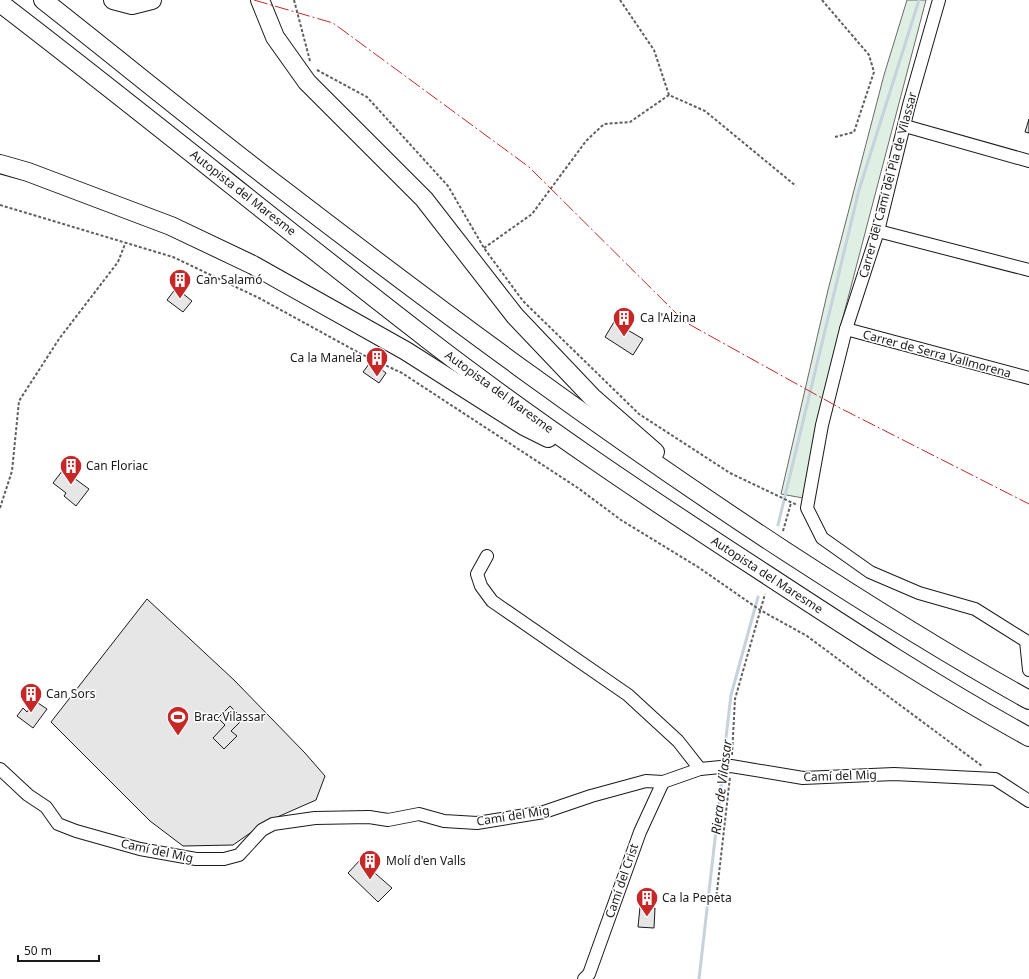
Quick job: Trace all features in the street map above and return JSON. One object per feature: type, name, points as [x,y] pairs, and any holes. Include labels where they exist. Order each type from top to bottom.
[{"type":"highway","points":[[43,0],[282,189],[573,407],[712,503],[875,608],[962,662],[1029,700]]},
{"type":"highway","points":[[113,0],[132,5],[152,0]]},
{"type":"highway","points":[[260,0],[275,37],[307,82],[424,199],[515,316],[592,397],[712,503]]},
{"type":"highway","name":"Autopista del Maresme","points":[[0,3],[146,116],[432,342],[589,457],[831,617],[991,716],[1029,737]]},
{"type":"highway","points":[[0,164],[28,172],[170,226],[253,265],[406,351],[524,426],[589,457]]},
{"type":"street","name":"Carrer del Camí del Pla de Vilassar","points":[[939,0],[909,104],[905,126],[878,231],[846,329],[837,370],[822,425],[806,508],[822,538],[870,572],[919,593],[975,609],[1026,641],[1029,670]]},
{"type":"street","points":[[905,126],[1029,161]]},
{"type":"street","points":[[878,231],[1029,270]]},
{"type":"street","name":"Carrer de Serra Vallmorena","points":[[846,329],[1029,378]]},
{"type":"street","points":[[486,556],[477,574],[481,586],[492,601],[628,695],[678,741],[700,769]]},
{"type":"street","name":"Camí del Mig","points":[[0,769],[28,795],[46,807],[58,824],[76,831],[140,849],[196,859],[224,859],[239,855],[262,830],[273,824],[315,818],[369,817],[388,820],[419,814],[444,821],[477,823],[544,812],[591,796],[646,781],[663,782],[700,769],[731,766],[773,775],[803,778],[894,774],[995,779]]},
{"type":"street","points":[[995,779],[1029,801]]},
{"type":"street","name":"Camí del Crist","points":[[584,979],[589,974],[640,832],[663,782]]},
{"type":"path","points":[[294,0],[312,67],[367,97],[448,186],[484,248],[523,301],[639,414],[730,473],[791,503],[783,531]]},
{"type":"path","points":[[620,0],[654,50],[669,95],[705,111],[796,186]]},
{"type":"path","points":[[822,0],[869,55],[874,72],[854,132],[835,137]]},
{"type":"path","points":[[484,248],[532,214],[586,141],[604,124],[630,122],[669,95]]},
{"type":"path","points":[[0,205],[125,244],[173,257],[259,298],[363,355],[402,374],[578,488],[621,520],[698,567],[760,610],[807,636],[977,762],[995,779]]},
{"type":"path","points":[[0,508],[12,471],[19,401],[59,339],[118,262],[125,244]]},
{"type":"path","points":[[716,900],[731,766],[735,699],[765,594]]},
{"type":"green space","points":[[907,0],[926,0],[836,344],[832,369],[803,498],[781,494],[828,290],[884,75]]},
{"type":"building","points":[[1029,119],[1029,133],[1025,132]]},
{"type":"building","name":"Can Salamó","points":[[176,288],[192,301],[183,312],[167,300]]},
{"type":"building","name":"Ca l'Alzina","points":[[614,322],[643,339],[633,355],[605,337]]},
{"type":"building","name":"Ca la Manela","points":[[369,364],[378,367],[386,373],[379,383],[363,372]]},
{"type":"building","name":"Can Floriac","points":[[63,470],[89,489],[76,506],[64,496],[66,493],[53,483]]},
{"type":"building","name":"Brac Vilassar","points":[[147,599],[234,680],[305,753],[325,776],[316,800],[266,822],[233,845],[183,846],[150,821],[51,722]]},
{"type":"building","name":"Can Sors","points":[[35,701],[47,709],[33,728],[17,716],[23,708],[27,712]]},
{"type":"building","points":[[230,706],[243,719],[231,731],[237,736],[224,749],[213,738],[225,725],[218,718]]},
{"type":"building","name":"Molí d'en Valls","points":[[360,860],[392,888],[378,902],[348,873]]},
{"type":"building","name":"Ca la Pepeta","points":[[640,907],[655,908],[654,928],[638,927]]},
{"type":"waterway","points":[[778,525],[859,190],[919,0]]},
{"type":"waterway","name":"Riera de Vilassar","points":[[723,763],[731,695],[758,597]]},
{"type":"waterway","name":"Riera de Vilassar","points":[[699,979],[723,769]]},
{"type":"power","points":[[254,0],[333,23],[529,167],[685,322],[840,408],[1029,504]]},
{"type":"place","name":"Can Salamó","points":[[180,300]]},
{"type":"place","name":"Ca l'Alzina","points":[[624,338]]},
{"type":"place","name":"Ca la Manela","points":[[377,378]]},
{"type":"place","name":"Can Floriac","points":[[71,486]]},
{"type":"place","name":"Can Sors","points":[[31,714]]},
{"type":"place","name":"Brac Vilassar","points":[[178,736]]},
{"type":"place","name":"Molí d'en Valls","points":[[370,880]]},
{"type":"place","name":"Ca la Pepeta","points":[[647,918]]}]
